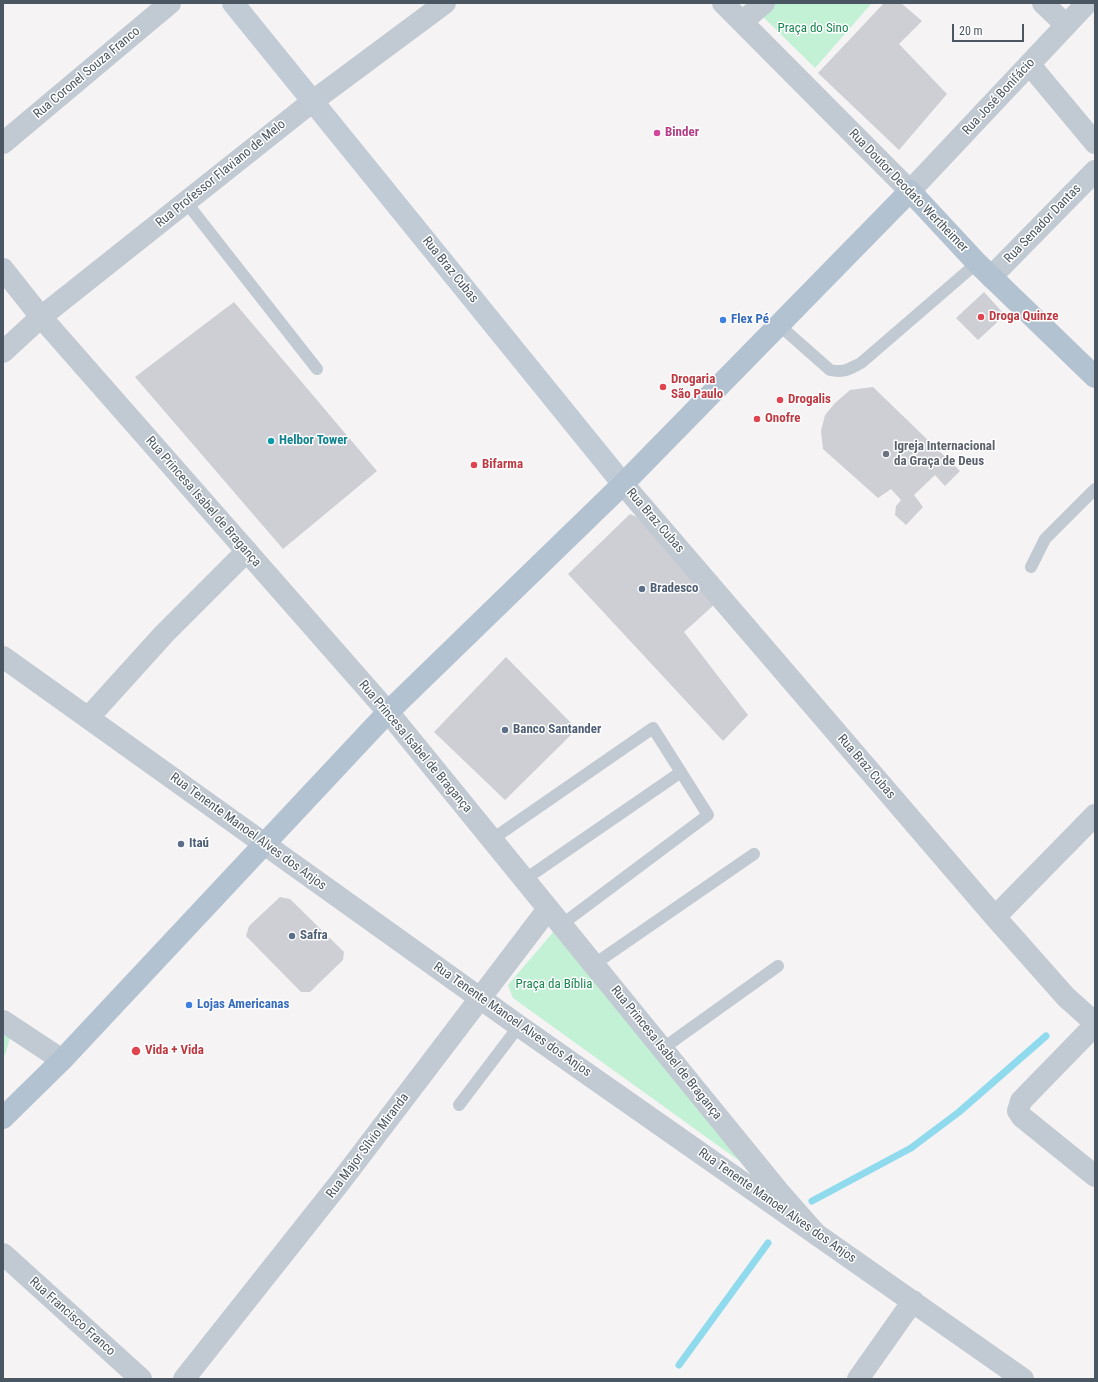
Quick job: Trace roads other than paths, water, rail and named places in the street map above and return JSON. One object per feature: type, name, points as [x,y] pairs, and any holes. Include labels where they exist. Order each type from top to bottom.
[{"type":"main road","name":"Rua Braz Cubas","points":[[233,3],[623,484]]},
{"type":"main road","name":"Rua Doutor Deodato Wertheimer","points":[[910,191],[984,270],[1095,377]]},
{"type":"main road","points":[[3,1118],[62,1060],[266,844],[388,712],[623,484],[910,191]]},
{"type":"street","name":"Rua Coronel Souza Franco","points":[[3,143],[170,3]]},
{"type":"street","name":"Rua Professor Flaviano de Melo","points":[[3,352],[41,317],[313,101],[445,3]]},
{"type":"street","name":"Rua Doutor Deodato Wertheimer","points":[[723,3],[910,191]]},
{"type":"street","points":[[742,22],[764,3]]},
{"type":"street","points":[[1043,3],[1066,25]]},
{"type":"street","name":"Rua José Bonifácio","points":[[910,191],[1087,3]]},
{"type":"street","points":[[1030,65],[1095,143]]},
{"type":"street","name":"Rua Senador Dantas","points":[[984,270],[1095,171]]},
{"type":"street","name":"Rua Princesa Isabel de Bragança","points":[[3,269],[41,317],[388,712],[662,1048],[774,1196],[816,1234]]},
{"type":"street","name":"Rua Braz Cubas","points":[[623,484],[995,916],[1066,997],[1095,1024]]},
{"type":"street","points":[[88,718],[164,634],[247,551]]},
{"type":"street","name":"Rua Tenente Manoel Alves dos Anjos","points":[[3,657],[519,1026],[774,1196]]},
{"type":"street","points":[[995,916],[1095,815]]},
{"type":"street","name":"Rua Major Sílvio Miranda","points":[[184,1379],[341,1181],[480,998],[554,917]]},
{"type":"street","points":[[3,1021],[62,1060]]},
{"type":"street","points":[[1095,1024],[1021,1101],[1018,1112],[1022,1117],[1095,1176]]},
{"type":"street","name":"Rua Tenente Manoel Alves dos Anjos","points":[[816,1234],[1023,1379]]},
{"type":"street","name":"Rua Francisco Franco","points":[[3,1254],[141,1379]]},
{"type":"street","points":[[858,1379],[913,1301]]},
{"type":"lane","points":[[186,202],[317,369]]},
{"type":"lane","points":[[779,325],[830,370],[839,372],[861,364],[984,270]]},
{"type":"lane","points":[[1031,567],[1045,539],[1095,489]]},
{"type":"lane","points":[[492,840],[653,728],[708,815],[554,917]]},
{"type":"lane","points":[[524,880],[681,772]]},
{"type":"lane","points":[[593,965],[754,854]]},
{"type":"lane","points":[[662,1048],[778,966]]},
{"type":"lane","points":[[459,1105],[519,1026]]},
{"type":"waterway","points":[[812,1201],[911,1148],[959,1112],[1046,1036]]},
{"type":"waterway","points":[[679,1365],[768,1243]]},
{"type":"place","name":"Binder","points":[[657,133]]},
{"type":"place","name":"Droga Quinze","points":[[981,317]]},
{"type":"place","name":"Flex Pé","points":[[723,320]]},
{"type":"place","name":"Drogaria São Paulo","points":[[663,387]]},
{"type":"place","name":"Drogalis","points":[[780,400]]},
{"type":"place","name":"Onofre","points":[[757,419]]},
{"type":"place","name":"Helbor Tower","points":[[271,441]]},
{"type":"place","name":"Igreja Internacional da Graça de Deus","points":[[886,454]]},
{"type":"place","name":"Bifarma","points":[[474,465]]},
{"type":"place","name":"Bradesco","points":[[642,589]]},
{"type":"place","name":"Banco Santander","points":[[505,730]]},
{"type":"place","name":"Itaú","points":[[181,844]]},
{"type":"place","name":"Safra","points":[[292,936]]},
{"type":"place","name":"Lojas Americanas","points":[[189,1005]]},
{"type":"place","name":"Vida + Vida","points":[[136,1051]]},
{"type":"park label","name":"Praça do Sino","points":[[813,29]]},
{"type":"park label","name":"Praça da Bíblia","points":[[554,985]]}]
